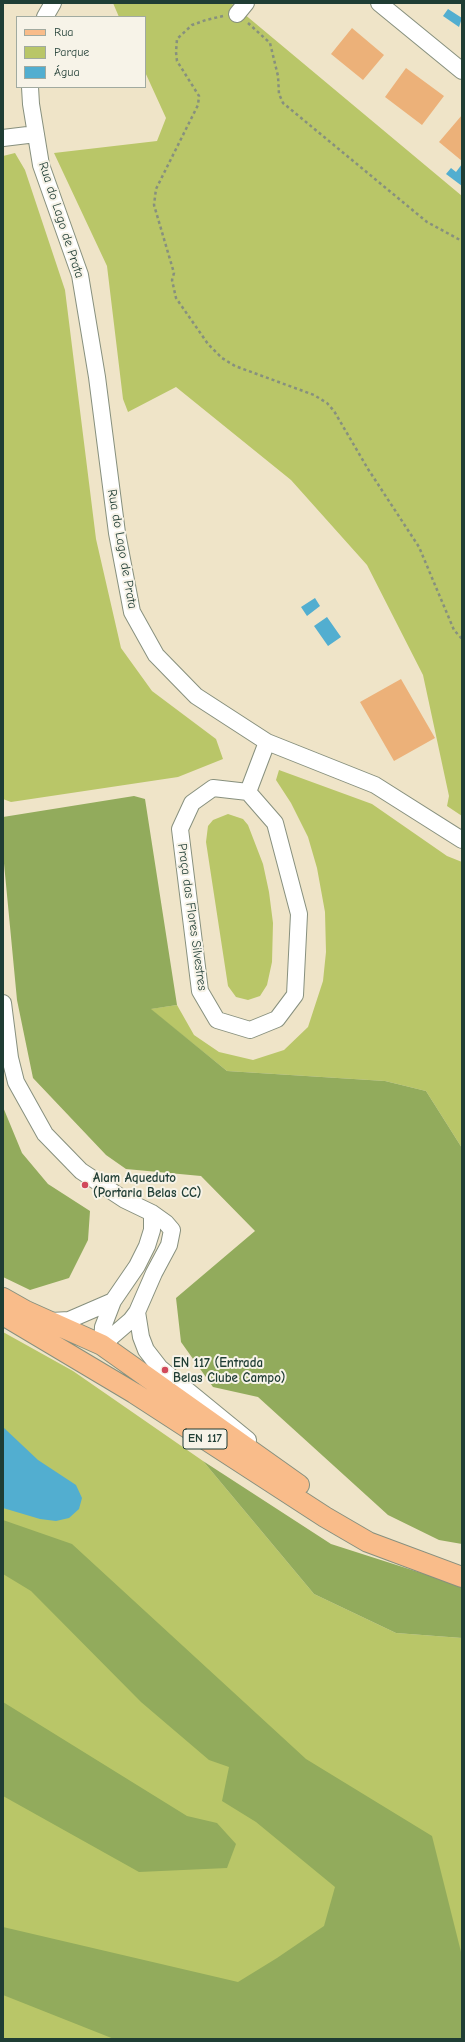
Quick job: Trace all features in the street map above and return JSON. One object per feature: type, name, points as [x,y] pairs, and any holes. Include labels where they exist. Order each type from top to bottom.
[{"type":"main road","name":"EN 117","points":[[3,1298],[26,1311],[102,1345],[364,1532],[408,1558]]},
{"type":"main road","points":[[3,1311],[73,1343],[102,1345],[118,1384]]},
{"type":"main road","name":"EN 117","points":[[3,1315],[118,1384],[325,1517],[368,1542],[462,1577]]},
{"type":"street","points":[[46,16],[53,3]]},
{"type":"street","points":[[379,3],[462,71]]},
{"type":"street","name":"Rua do Lago de Prata","points":[[30,88],[41,165],[80,275],[97,377],[117,533],[132,612],[156,655],[196,696],[267,742],[375,785],[462,840]]},
{"type":"street","points":[[3,138],[36,134]]},
{"type":"street","points":[[248,792],[267,742]]},
{"type":"street","name":"Praça das Flores Silvestres","points":[[213,788],[248,792],[275,823],[299,914],[295,995],[277,1019],[250,1030],[217,1020],[200,991],[180,829],[192,803],[213,788]]},
{"type":"street","points":[[3,1003],[10,1058],[16,1082],[45,1134],[81,1171],[125,1200],[152,1213],[166,1223],[172,1230],[169,1245],[154,1272],[137,1312],[131,1320],[102,1345]]},
{"type":"street","points":[[102,1345],[103,1327],[114,1301],[137,1266],[147,1246],[152,1230],[152,1213]]},
{"type":"street","points":[[51,1321],[69,1320],[114,1301]]},
{"type":"street","points":[[137,1312],[141,1337],[146,1350],[160,1368],[234,1426],[257,1448],[266,1461]]},
{"type":"path","points":[[462,241],[427,222],[283,103],[279,94],[278,76],[270,43],[242,8],[192,25],[177,39],[177,61],[199,96],[198,105],[156,189],[154,205],[174,273],[172,280],[176,298],[208,344],[222,358],[235,366],[314,395],[327,403],[334,411],[368,469],[420,547],[454,630],[462,639]]},
{"type":"green space","points":[[113,3],[231,3],[462,196],[462,816],[447,806],[449,796],[423,675],[367,565],[291,480],[176,387],[128,412],[123,399],[107,266],[54,153],[157,141],[166,118],[146,74],[146,16],[119,16]]},
{"type":"green space","points":[[15,153],[25,170],[65,290],[96,539],[121,648],[152,691],[216,739],[223,759],[178,777],[11,802],[3,799],[3,156]]},
{"type":"green space","points":[[279,770],[372,804],[447,856],[462,862],[462,1148],[426,1091],[385,1081],[227,1071],[150,1009],[177,1005],[194,1035],[219,1052],[253,1060],[284,1050],[308,1027],[323,981],[326,952],[325,912],[317,868],[308,837],[291,803],[276,780]]},
{"type":"green space","points":[[134,796],[145,799],[177,1005],[151,1009],[227,1071],[385,1081],[426,1091],[462,1148],[462,1544],[439,1540],[388,1515],[258,1397],[213,1387],[181,1342],[176,1298],[255,1231],[201,1176],[126,1169],[106,1155],[33,1078],[17,1000],[3,853],[3,817]]},
{"type":"green space","points":[[228,814],[243,819],[248,825],[263,864],[269,892],[273,923],[272,962],[267,985],[260,996],[248,1000],[236,997],[228,986],[206,842],[208,826],[213,820]]},
{"type":"green space","points":[[3,1107],[22,1153],[48,1184],[90,1211],[88,1240],[69,1278],[30,1290],[3,1277]]},
{"type":"green space","points":[[3,1332],[73,1371],[203,1461],[314,1594],[396,1633],[462,1638],[462,2039],[3,2039]]},
{"type":"green space","points":[[203,1461],[331,1544],[462,1586],[462,1638],[396,1633],[314,1594]]},
{"type":"green space","points":[[3,1520],[72,1544],[306,1759],[432,1836],[462,1956],[462,2039],[114,2039],[3,1995],[3,1927],[238,1982],[324,1926],[335,1887],[256,1822],[222,1801],[229,1767],[209,1760],[141,1702],[31,1591],[3,1574]]},
{"type":"green space","points":[[3,1702],[187,1816],[217,1823],[236,1844],[227,1868],[139,1872],[3,1796]]},
{"type":"water","points":[[448,9],[462,18],[459,27],[443,16]]},
{"type":"water","points":[[462,164],[462,186],[446,174],[451,168],[456,172]]},
{"type":"water","points":[[315,598],[320,606],[307,616],[301,607]]},
{"type":"water","points":[[327,617],[341,637],[328,646],[314,626]]},
{"type":"water","points":[[3,1427],[38,1460],[76,1485],[82,1498],[79,1509],[69,1518],[56,1521],[40,1519],[3,1508]]},
{"type":"building","points":[[352,28],[384,55],[363,80],[331,54]]},
{"type":"building","points":[[406,68],[444,96],[422,125],[385,97]]},
{"type":"building","points":[[462,115],[462,161],[439,142]]},
{"type":"building","points":[[401,679],[435,738],[394,761],[360,702]]},
{"type":"place","name":"Alam Aqueduto (Portaria Belas CC)","points":[[85,1185]]},
{"type":"place","name":"EN 117 (Entrada Belas Clube Campo)","points":[[165,1370]]}]
